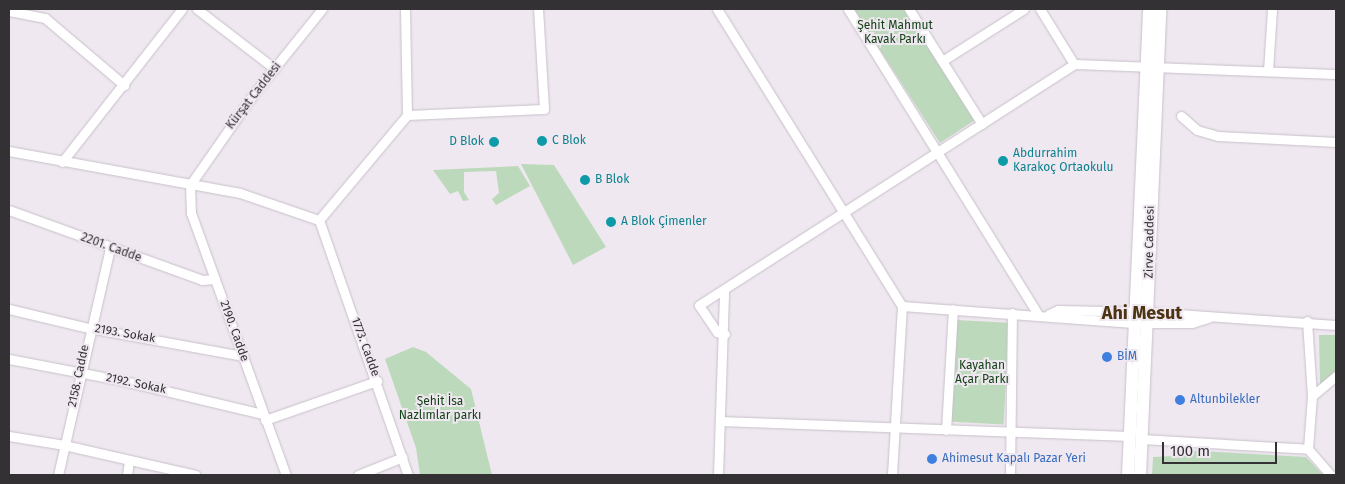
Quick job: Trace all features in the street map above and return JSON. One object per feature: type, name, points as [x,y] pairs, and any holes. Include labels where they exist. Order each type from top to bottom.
[{"type":"main road","name":"Zirve Caddesi","points":[[1140,475],[1136,438],[1149,218],[1152,68],[1149,9]]},
{"type":"main road","name":"Zirve Caddesi","points":[[1152,68],[1160,9]]},
{"type":"main road","name":"Zirve Caddesi","points":[[1128,475],[1136,438]]},
{"type":"street","points":[[62,162],[182,9]]},
{"type":"street","points":[[197,9],[275,69]]},
{"type":"street","name":"Kürşat Caddesi","points":[[190,185],[241,111],[322,9]]},
{"type":"street","points":[[9,151],[240,193],[319,220],[407,115],[405,9]]},
{"type":"street","points":[[407,115],[544,109],[538,9]]},
{"type":"street","points":[[717,9],[846,213],[902,306],[892,475]]},
{"type":"street","points":[[848,9],[1038,314]]},
{"type":"street","points":[[909,9],[982,124]]},
{"type":"street","points":[[942,61],[1024,9]]},
{"type":"street","points":[[1040,9],[1074,64]]},
{"type":"street","points":[[1268,71],[1272,9]]},
{"type":"street","points":[[9,11],[45,18],[124,85]]},
{"type":"street","points":[[725,334],[717,332],[699,305],[846,213],[1074,64],[1336,74]]},
{"type":"street","points":[[1181,116],[1197,130],[1218,136],[1336,142]]},
{"type":"street","name":"2190. Cadde","points":[[190,185],[191,213],[286,475]]},
{"type":"street","name":"2201. Cadde","points":[[9,210],[202,280],[215,279]]},
{"type":"street","name":"1773. Cadde","points":[[319,220],[377,381],[408,475]]},
{"type":"street","name":"2158. Cadde","points":[[58,475],[90,328],[110,248]]},
{"type":"street","points":[[718,475],[725,334],[724,290]]},
{"type":"street","points":[[902,306],[1038,314],[1049,314],[1058,310],[1142,317],[1192,324],[1208,318],[1307,321],[1336,325]]},
{"type":"street","name":"2193. Sokak","points":[[9,309],[90,328],[243,356]]},
{"type":"street","points":[[946,430],[953,309]]},
{"type":"street","points":[[1010,475],[1012,313]]},
{"type":"street","points":[[1307,321],[1312,396],[1308,449]]},
{"type":"street","name":"2192. Sokak","points":[[9,359],[80,373],[264,417]]},
{"type":"street","points":[[1312,396],[1336,376]]},
{"type":"street","points":[[264,417],[377,381]]},
{"type":"street","points":[[720,421],[1136,438],[1308,449],[1331,475]]},
{"type":"street","points":[[9,436],[64,445],[196,475]]},
{"type":"street","points":[[358,475],[403,457]]},
{"type":"street","points":[[127,475],[129,460]]},
{"type":"green space","name":"Şehit Mahmut Kavak Parkı","points":[[854,9],[904,9],[975,120],[940,143]]},
{"type":"green space","points":[[521,164],[554,165],[606,247],[573,265]]},
{"type":"green space","points":[[518,166],[530,186],[496,205],[492,199],[499,193],[496,171],[464,172],[464,192],[469,200],[463,201],[458,191],[450,194],[433,170]]},
{"type":"green space","name":"Kayahan Açar Parkı","points":[[957,320],[1009,323],[1004,425],[952,422]]},
{"type":"green space","points":[[1319,335],[1336,335],[1336,372],[1320,385]]},
{"type":"green space","name":"Şehit İsa Nazlımlar parkı","points":[[413,347],[426,352],[471,389],[492,475],[420,475],[416,448],[385,359]]},
{"type":"green space","points":[[1182,450],[1306,457],[1323,475],[1152,475],[1153,457],[1173,456]]},
{"type":"place","name":"C Blok","points":[[542,141]]},
{"type":"place","name":"D Blok","points":[[494,142]]},
{"type":"place","name":"Abdurrahim Karakoç Ortaokulu","points":[[1003,161]]},
{"type":"place","name":"B Blok","points":[[585,180]]},
{"type":"place","name":"A Blok Çimenler","points":[[611,222]]},
{"type":"place","name":"BİM","points":[[1107,357]]},
{"type":"place","name":"Altunbilekler","points":[[1180,400]]},
{"type":"place","name":"Ahimesut Kapalı Pazar Yeri","points":[[932,459]]},
{"type":"district","name":"Ahi Mesut","points":[[1142,313]]}]
